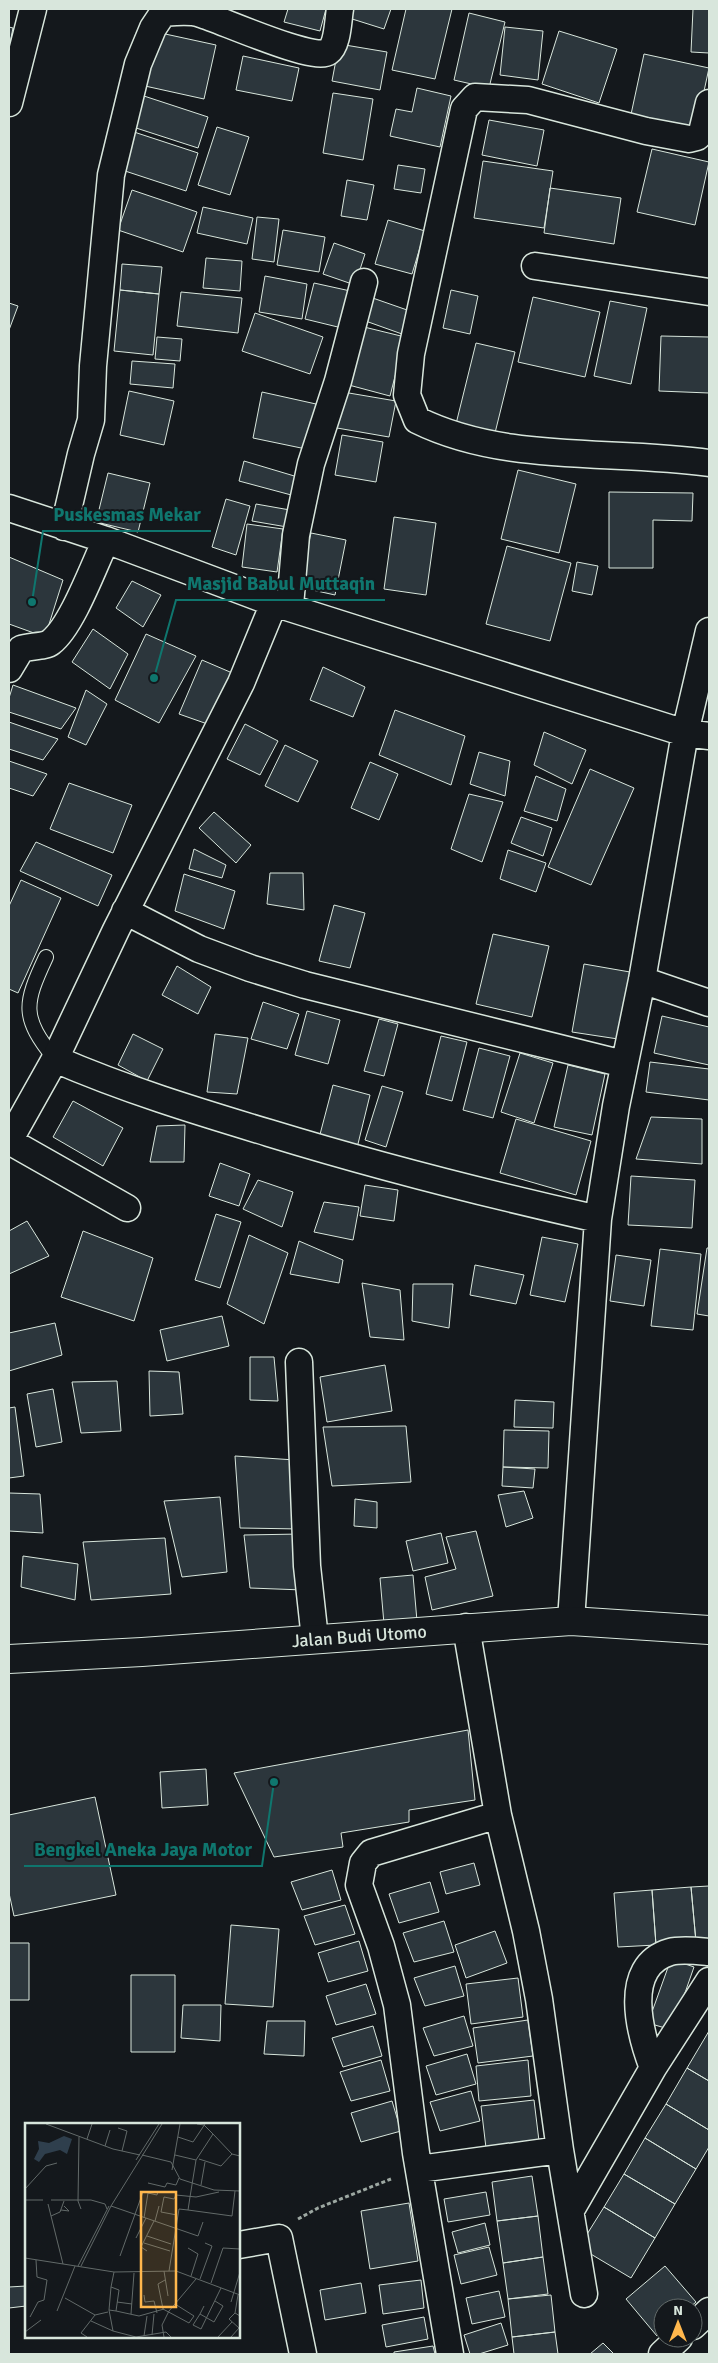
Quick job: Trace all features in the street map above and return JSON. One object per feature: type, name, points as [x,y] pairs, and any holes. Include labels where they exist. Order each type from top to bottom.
[{"type":"main road","name":"Jalan Budi Utomo","points":[[9,1660],[406,1634],[466,1627],[571,1621],[709,1630]]},
{"type":"street","points":[[9,103],[33,9]]},
{"type":"street","points":[[64,527],[91,420],[94,358],[111,175],[138,64],[153,28],[163,13],[199,13],[285,45],[323,54],[329,52],[334,40],[340,9]]},
{"type":"street","points":[[709,103],[702,132],[697,137],[689,139],[646,131],[528,100],[475,96],[464,109],[411,354],[407,395],[417,420],[444,434],[509,447],[605,456],[679,459],[709,463]]},
{"type":"street","points":[[535,266],[709,292]]},
{"type":"street","points":[[127,1208],[9,1141],[55,1059],[125,911],[282,604],[311,464],[338,381],[364,282]]},
{"type":"street","points":[[9,508],[106,540],[282,604],[697,735]]},
{"type":"street","points":[[9,669],[21,649],[50,643],[62,630],[106,540]]},
{"type":"street","points":[[571,1621],[598,1219],[624,1064],[697,735],[709,631]]},
{"type":"street","points":[[125,911],[199,949],[250,968],[305,985],[624,1064]]},
{"type":"street","points":[[642,980],[709,1003]]},
{"type":"street","points":[[55,1059],[100,1078],[211,1116],[329,1152],[527,1203],[598,1219]]},
{"type":"street","points":[[299,1362],[308,1566],[315,1639]]},
{"type":"street","points":[[466,1627],[498,1815],[526,1931],[537,1989],[560,2150],[584,2294]]},
{"type":"street","points":[[450,2354],[419,2169],[397,2006],[381,1946],[359,1886],[360,1874],[363,1863],[371,1853],[498,1815]]},
{"type":"street","points":[[653,2068],[644,2046],[639,2018],[642,1972],[651,1962],[670,1952],[709,1952]]},
{"type":"street","points":[[571,2210],[653,2068],[709,1981]]},
{"type":"street","points":[[419,2169],[560,2150]]},
{"type":"street","points":[[240,2245],[279,2238],[303,2354]]},
{"type":"lane","points":[[46,957],[32,988],[29,1006],[30,1022],[39,1040],[55,1059]]},
{"type":"path","points":[[279,2238],[282,2229],[318,2208],[419,2169]]},
{"type":"building","points":[[288,9],[326,9],[320,31],[284,22]]},
{"type":"building","points":[[352,9],[391,9],[384,29],[349,18]]},
{"type":"building","points":[[406,9],[452,9],[435,79],[392,70]]},
{"type":"building","points":[[693,9],[709,9],[709,53],[691,52]]},
{"type":"building","points":[[469,13],[505,22],[489,88],[454,80]]},
{"type":"building","points":[[9,27],[13,28],[9,48]]},
{"type":"building","points":[[505,27],[543,31],[538,80],[500,75]]},
{"type":"building","points":[[559,31],[617,49],[599,103],[542,84]]},
{"type":"building","points":[[156,32],[216,45],[204,99],[145,86]]},
{"type":"building","points":[[339,44],[387,52],[380,90],[332,81]]},
{"type":"building","points":[[644,54],[709,68],[695,133],[630,119]]},
{"type":"building","points":[[243,56],[299,68],[292,101],[236,90]]},
{"type":"building","points":[[417,88],[451,96],[440,147],[390,136],[396,109],[412,112]]},
{"type":"building","points":[[333,93],[373,99],[363,160],[323,153]]},
{"type":"building","points":[[144,96],[208,117],[198,148],[133,127]]},
{"type":"building","points":[[489,120],[544,130],[537,166],[482,155]]},
{"type":"building","points":[[217,127],[249,137],[230,195],[198,185]]},
{"type":"building","points":[[131,131],[198,153],[186,191],[119,169]]},
{"type":"building","points":[[652,149],[709,162],[695,225],[637,212]]},
{"type":"building","points":[[483,161],[553,171],[544,228],[474,218]]},
{"type":"building","points":[[398,165],[425,169],[421,193],[394,189]]},
{"type":"building","points":[[347,180],[374,185],[367,220],[341,216]]},
{"type":"building","points":[[550,188],[621,198],[614,244],[544,233]]},
{"type":"building","points":[[132,190],[197,212],[183,252],[118,230]]},
{"type":"building","points":[[203,207],[253,218],[247,244],[197,233]]},
{"type":"building","points":[[257,217],[279,219],[274,262],[252,259]]},
{"type":"building","points":[[388,220],[425,231],[412,274],[375,264]]},
{"type":"building","points":[[283,230],[325,237],[319,272],[277,265]]},
{"type":"building","points":[[334,243],[365,254],[355,285],[323,274]]},
{"type":"building","points":[[206,258],[242,261],[240,291],[203,288]]},
{"type":"building","points":[[122,264],[162,267],[159,294],[120,290]]},
{"type":"building","points":[[265,276],[307,284],[302,319],[259,312]]},
{"type":"building","points":[[314,283],[355,292],[346,329],[305,319]]},
{"type":"building","points":[[120,290],[159,294],[153,355],[114,351]]},
{"type":"building","points":[[451,290],[478,296],[470,334],[443,328]]},
{"type":"building","points":[[181,292],[242,298],[238,333],[177,326]]},
{"type":"building","points":[[367,296],[410,311],[402,334],[360,319]]},
{"type":"building","points":[[533,297],[600,312],[585,377],[518,362]]},
{"type":"building","points":[[610,301],[647,308],[631,384],[594,376]]},
{"type":"building","points":[[9,303],[18,306],[9,330]]},
{"type":"building","points":[[255,313],[323,337],[310,374],[242,351]]},
{"type":"building","points":[[360,326],[405,337],[390,396],[345,384]]},
{"type":"building","points":[[661,336],[709,337],[709,393],[659,391]]},
{"type":"building","points":[[157,337],[182,339],[180,361],[155,359]]},
{"type":"building","points":[[476,343],[515,352],[494,437],[455,428]]},
{"type":"building","points":[[132,361],[175,364],[173,388],[130,384]]},
{"type":"building","points":[[129,391],[174,401],[164,445],[120,435]]},
{"type":"building","points":[[262,392],[316,404],[306,449],[253,438]]},
{"type":"building","points":[[343,392],[396,401],[389,437],[337,428]]},
{"type":"building","points":[[342,435],[383,442],[376,482],[335,475]]},
{"type":"building","points":[[244,461],[301,478],[295,496],[239,481]]},
{"type":"building","points":[[518,470],[576,484],[559,553],[501,539]]},
{"type":"building","points":[[108,473],[150,483],[138,532],[96,522]]},
{"type":"building","points":[[609,492],[693,493],[692,521],[653,520],[653,568],[609,568]]},
{"type":"building","points":[[226,499],[250,506],[236,555],[212,547]]},
{"type":"building","points":[[256,504],[290,510],[287,527],[252,521]]},
{"type":"building","points":[[394,517],[436,523],[426,595],[384,589]]},
{"type":"building","points":[[247,524],[283,529],[277,572],[242,567]]},
{"type":"building","points":[[311,533],[346,540],[335,595],[299,587]]},
{"type":"building","points":[[507,546],[571,563],[550,641],[486,624]]},
{"type":"building","points":[[9,557],[63,580],[45,637],[9,624]]},
{"type":"building","points":[[577,562],[598,566],[592,595],[572,591]]},
{"type":"building","points":[[132,581],[161,595],[143,627],[116,608]]},
{"type":"building","points":[[93,629],[128,654],[110,689],[72,662]]},
{"type":"building","points":[[146,634],[196,656],[159,723],[115,700]]},
{"type":"building","points":[[202,660],[237,675],[216,727],[179,714]]},
{"type":"building","points":[[323,667],[365,687],[353,717],[310,700]]},
{"type":"building","points":[[13,685],[76,708],[61,729],[9,712],[9,698]]},
{"type":"building","points":[[86,690],[107,704],[86,745],[68,737]]},
{"type":"building","points":[[395,710],[465,736],[451,785],[379,755]]},
{"type":"building","points":[[9,722],[58,739],[43,760],[9,749]]},
{"type":"building","points":[[245,724],[278,741],[260,775],[227,759]]},
{"type":"building","points":[[544,732],[586,750],[572,784],[534,765]]},
{"type":"building","points":[[285,745],[318,761],[298,802],[265,786]]},
{"type":"building","points":[[479,752],[510,761],[505,796],[470,784]]},
{"type":"building","points":[[9,761],[47,774],[33,796],[9,788]]},
{"type":"building","points":[[370,762],[398,774],[379,820],[351,808]]},
{"type":"building","points":[[590,769],[634,788],[591,885],[548,867]]},
{"type":"building","points":[[536,776],[566,789],[557,821],[524,811]]},
{"type":"building","points":[[69,783],[132,805],[113,853],[50,829]]},
{"type":"building","points":[[469,794],[503,802],[482,862],[451,849]]},
{"type":"building","points":[[214,812],[251,845],[236,863],[199,828]]},
{"type":"building","points":[[521,817],[552,828],[543,856],[511,843]]},
{"type":"building","points":[[36,842],[112,875],[98,906],[20,871]]},
{"type":"building","points":[[194,849],[226,865],[222,878],[189,869]]},
{"type":"building","points":[[508,850],[546,863],[536,892],[500,879]]},
{"type":"building","points":[[270,873],[303,873],[304,910],[267,904]]},
{"type":"building","points":[[184,874],[235,891],[224,929],[175,911]]},
{"type":"building","points":[[21,880],[61,898],[18,993],[9,989],[9,906]]},
{"type":"building","points":[[334,905],[365,913],[350,968],[319,961]]},
{"type":"building","points":[[493,934],[549,946],[532,1017],[476,1004]]},
{"type":"building","points":[[584,964],[630,972],[618,1039],[572,1032]]},
{"type":"building","points":[[177,966],[211,987],[198,1014],[162,995]]},
{"type":"building","points":[[263,1002],[299,1014],[287,1049],[251,1039]]},
{"type":"building","points":[[307,1011],[340,1020],[328,1064],[295,1055]]},
{"type":"building","points":[[662,1016],[709,1027],[709,1065],[654,1053]]},
{"type":"building","points":[[379,1019],[398,1024],[384,1076],[364,1071]]},
{"type":"building","points":[[133,1034],[163,1049],[147,1081],[118,1065]]},
{"type":"building","points":[[215,1034],[248,1038],[237,1094],[207,1092]]},
{"type":"building","points":[[441,1036],[467,1042],[452,1101],[426,1094]]},
{"type":"building","points":[[479,1048],[510,1056],[493,1118],[463,1110]]},
{"type":"building","points":[[520,1053],[553,1063],[534,1123],[501,1112]]},
{"type":"building","points":[[650,1062],[709,1069],[709,1100],[646,1092]]},
{"type":"building","points":[[568,1065],[605,1074],[592,1135],[554,1127]]},
{"type":"building","points":[[333,1085],[370,1095],[356,1152],[318,1142]]},
{"type":"building","points":[[382,1086],[403,1092],[386,1147],[365,1140]]},
{"type":"building","points":[[73,1101],[123,1128],[103,1166],[53,1137]]},
{"type":"building","points":[[651,1117],[702,1119],[702,1164],[636,1159]]},
{"type":"building","points":[[516,1119],[591,1141],[576,1195],[500,1173]]},
{"type":"building","points":[[185,1125],[184,1162],[150,1162],[157,1126]]},
{"type":"building","points":[[220,1163],[250,1174],[239,1206],[209,1196]]},
{"type":"building","points":[[631,1176],[695,1180],[692,1228],[628,1225]]},
{"type":"building","points":[[258,1180],[293,1192],[282,1227],[243,1209]]},
{"type":"building","points":[[365,1185],[398,1190],[394,1221],[360,1216]]},
{"type":"building","points":[[324,1202],[359,1207],[353,1240],[314,1232]]},
{"type":"building","points":[[216,1214],[241,1222],[220,1288],[195,1280]]},
{"type":"building","points":[[27,1221],[49,1256],[9,1274],[9,1231]]},
{"type":"building","points":[[83,1231],[153,1258],[134,1321],[61,1297]]},
{"type":"building","points":[[249,1235],[288,1253],[264,1324],[227,1304]]},
{"type":"building","points":[[542,1237],[578,1244],[565,1302],[530,1295]]},
{"type":"building","points":[[299,1241],[343,1260],[339,1283],[290,1274]]},
{"type":"building","points":[[707,1248],[709,1248],[709,1316],[697,1314]]},
{"type":"building","points":[[660,1249],[701,1254],[693,1330],[651,1326]]},
{"type":"building","points":[[616,1255],[651,1260],[644,1306],[610,1301]]},
{"type":"building","points":[[475,1265],[524,1275],[516,1304],[470,1295]]},
{"type":"building","points":[[362,1283],[400,1290],[404,1340],[370,1337]]},
{"type":"building","points":[[413,1284],[453,1284],[449,1328],[412,1321]]},
{"type":"building","points":[[222,1316],[229,1346],[167,1361],[160,1330]]},
{"type":"building","points":[[55,1323],[62,1355],[9,1371],[9,1333]]},
{"type":"building","points":[[250,1357],[274,1357],[278,1401],[250,1400]]},
{"type":"building","points":[[385,1365],[392,1411],[327,1422],[320,1377]]},
{"type":"building","points":[[149,1371],[179,1372],[183,1414],[150,1416]]},
{"type":"building","points":[[117,1381],[121,1431],[81,1433],[72,1382]]},
{"type":"building","points":[[53,1389],[62,1442],[36,1447],[27,1394]]},
{"type":"building","points":[[515,1400],[554,1402],[553,1428],[514,1427]]},
{"type":"building","points":[[15,1407],[24,1476],[9,1478],[9,1408]]},
{"type":"building","points":[[406,1426],[411,1482],[332,1486],[323,1427]]},
{"type":"building","points":[[504,1430],[549,1431],[548,1468],[503,1467]]},
{"type":"building","points":[[235,1456],[295,1460],[301,1529],[240,1528]]},
{"type":"building","points":[[503,1467],[535,1469],[533,1488],[502,1486]]},
{"type":"building","points":[[524,1491],[533,1518],[506,1527],[498,1495]]},
{"type":"building","points":[[9,1493],[40,1494],[43,1533],[9,1531]]},
{"type":"building","points":[[220,1497],[227,1572],[182,1577],[164,1501]]},
{"type":"building","points":[[355,1499],[377,1502],[377,1528],[354,1526]]},
{"type":"building","points":[[476,1531],[493,1596],[432,1610],[425,1577],[456,1569],[446,1537]]},
{"type":"building","points":[[441,1533],[448,1563],[413,1571],[406,1541]]},
{"type":"building","points":[[301,1534],[303,1590],[250,1588],[244,1535]]},
{"type":"building","points":[[165,1538],[171,1594],[91,1600],[83,1542]]},
{"type":"building","points":[[23,1556],[78,1564],[75,1600],[21,1587]]},
{"type":"building","points":[[413,1575],[417,1621],[384,1624],[380,1578]]},
{"type":"building","points":[[468,1730],[475,1800],[409,1810],[409,1822],[341,1833],[343,1847],[274,1857],[234,1773]]},
{"type":"building","points":[[206,1769],[208,1805],[162,1808],[160,1772]]},
{"type":"building","points":[[95,1797],[116,1895],[14,1916],[9,1893],[9,1815]]},
{"type":"building","points":[[474,1863],[480,1885],[446,1894],[440,1872]]},
{"type":"building","points":[[332,1870],[341,1900],[302,1910],[291,1882]]},
{"type":"building","points":[[430,1882],[439,1912],[399,1923],[389,1894]]},
{"type":"building","points":[[709,1886],[709,1941],[696,1942],[691,1887]]},
{"type":"building","points":[[691,1887],[696,1942],[656,1945],[652,1890]]},
{"type":"building","points":[[652,1890],[656,1945],[618,1947],[614,1893]]},
{"type":"building","points":[[345,1905],[355,1934],[315,1945],[304,1916]]},
{"type":"building","points":[[444,1921],[454,1952],[414,1962],[403,1933]]},
{"type":"building","points":[[231,1925],[279,1929],[273,2007],[225,2004]]},
{"type":"building","points":[[495,1931],[507,1963],[466,1978],[455,1945]]},
{"type":"building","points":[[359,1941],[368,1971],[328,1982],[318,1953]]},
{"type":"building","points":[[9,1943],[29,1943],[29,2000],[9,2000]]},
{"type":"building","points":[[671,1959],[694,1967],[672,2030],[648,2023]]},
{"type":"building","points":[[455,1966],[464,1996],[425,2006],[414,1978]]},
{"type":"building","points":[[131,1975],[175,1975],[175,2052],[131,2052]]},
{"type":"building","points":[[518,1978],[523,2017],[471,2024],[466,1984]]},
{"type":"building","points":[[366,1984],[376,2014],[336,2025],[326,1996]]},
{"type":"building","points":[[183,2005],[221,2005],[220,2041],[181,2038]]},
{"type":"building","points":[[464,2016],[473,2046],[434,2056],[423,2028]]},
{"type":"building","points":[[528,2020],[533,2056],[478,2063],[473,2028]]},
{"type":"building","points":[[267,2021],[305,2021],[304,2056],[264,2054]]},
{"type":"building","points":[[373,2026],[382,2056],[343,2067],[332,2038]]},
{"type":"building","points":[[709,2031],[709,2081],[687,2068]]},
{"type":"building","points":[[467,2054],[476,2084],[436,2095],[426,2066]]},
{"type":"building","points":[[381,2060],[390,2091],[351,2101],[340,2072]]},
{"type":"building","points":[[528,2060],[531,2096],[479,2101],[476,2066]]},
{"type":"building","points":[[687,2068],[709,2081],[709,2130],[666,2104]]},
{"type":"building","points":[[471,2091],[480,2121],[440,2131],[430,2102]]},
{"type":"building","points":[[534,2100],[539,2141],[486,2148],[481,2106]]},
{"type":"building","points":[[392,2101],[401,2131],[361,2142],[351,2113]]},
{"type":"building","points":[[666,2104],[709,2130],[709,2147],[696,2169],[645,2138]]},
{"type":"building","points":[[645,2138],[696,2169],[675,2204],[624,2174]]},
{"type":"building","points":[[624,2174],[675,2204],[655,2238],[604,2207]]},
{"type":"building","points":[[532,2176],[538,2216],[497,2221],[492,2182]]},
{"type":"building","points":[[486,2192],[490,2215],[448,2222],[444,2199]]},
{"type":"building","points":[[409,2203],[418,2261],[370,2269],[361,2211]]},
{"type":"building","points":[[604,2207],[655,2238],[631,2278],[579,2247]]},
{"type":"building","points":[[538,2216],[543,2257],[503,2263],[497,2221]]},
{"type":"building","points":[[485,2223],[490,2245],[458,2253],[452,2232]]},
{"type":"building","points":[[489,2247],[497,2275],[461,2284],[454,2255]]},
{"type":"building","points":[[543,2257],[548,2294],[508,2299],[503,2263]]},
{"type":"building","points":[[665,2266],[693,2298],[653,2298],[653,2331],[626,2299]]},
{"type":"building","points":[[421,2280],[424,2308],[383,2314],[379,2285]]},
{"type":"building","points":[[361,2283],[366,2313],[325,2320],[320,2290]]},
{"type":"building","points":[[25,2286],[25,2306],[9,2308],[9,2287]]},
{"type":"building","points":[[499,2291],[505,2317],[472,2324],[466,2298]]},
{"type":"building","points":[[551,2295],[555,2332],[512,2337],[508,2299]]},
{"type":"building","points":[[424,2317],[428,2339],[386,2347],[382,2325]]},
{"type":"building","points":[[501,2323],[508,2345],[479,2354],[470,2354],[464,2335]]},
{"type":"building","points":[[555,2332],[558,2354],[514,2354],[512,2337]]},
{"type":"building","points":[[603,2343],[614,2354],[590,2354]]},
{"type":"building","points":[[433,2346],[435,2354],[394,2354],[394,2352]]},
{"type":"place","name":"Puskesmas Mekar","points":[[32,602]]},
{"type":"place","name":"Masjid Babul Muttaqin","points":[[154,678]]},
{"type":"place","name":"Bengkel Aneka Jaya Motor","points":[[274,1782]]}]
